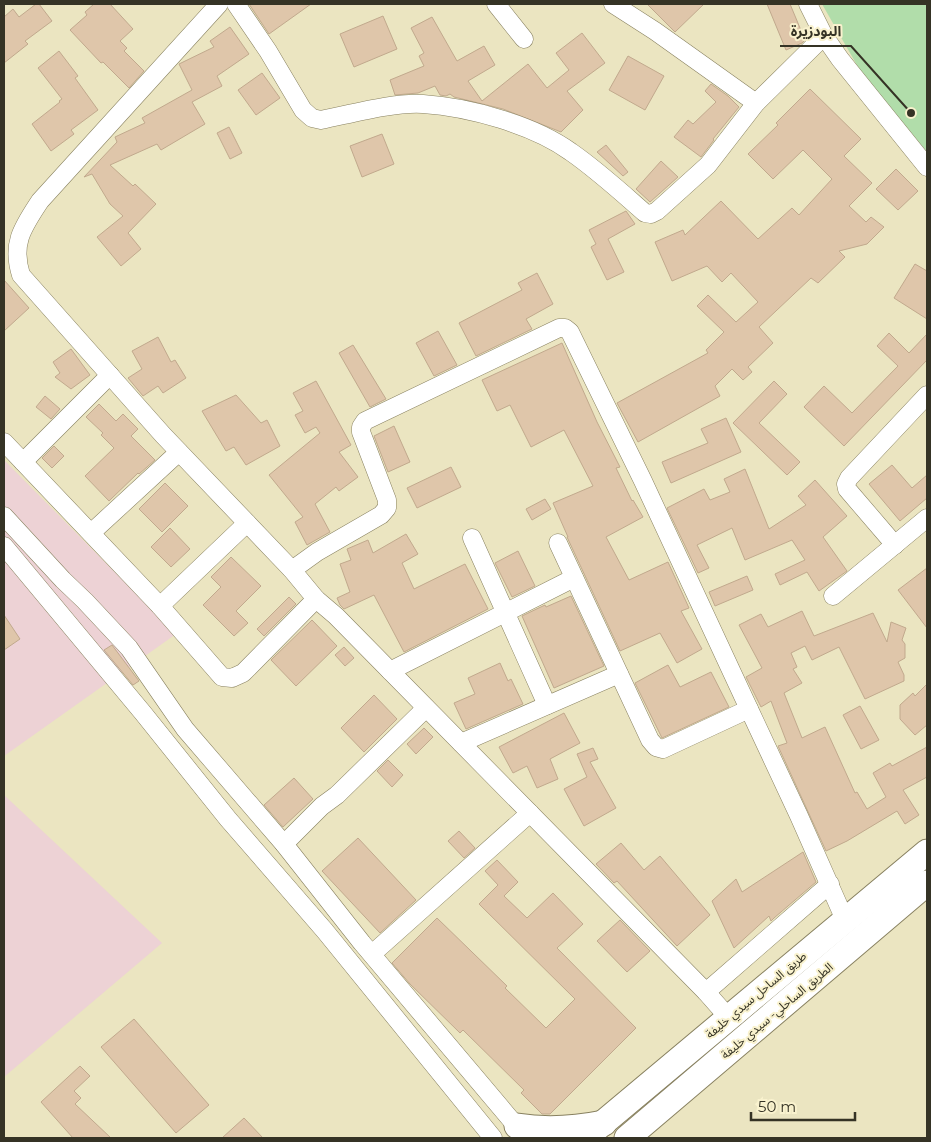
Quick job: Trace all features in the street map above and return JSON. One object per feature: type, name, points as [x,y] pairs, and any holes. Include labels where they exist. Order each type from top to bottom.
[{"type":"highway","name":"طريق الساحل سيدي خليفة","points":[[585,1138],[927,852]]},
{"type":"highway","name":"الطريق الساحلي- سيدي خليفة","points":[[627,1138],[927,883]]},
{"type":"highway","points":[[522,1132],[587,1127],[604,1123]]},
{"type":"street","points":[[219,4],[40,201],[21,230],[17,249],[18,264],[22,275],[179,452],[292,570],[316,599],[336,616],[706,992],[728,1017]]},
{"type":"street","points":[[236,4],[268,51],[303,110],[312,118],[321,120],[401,105],[423,104],[494,117],[541,135],[570,151],[645,213],[651,214],[657,211],[708,164],[756,103],[824,36]]},
{"type":"street","points":[[613,4],[655,31],[756,103]]},
{"type":"street","points":[[808,4],[824,36],[840,59],[927,168]]},
{"type":"street","points":[[507,7],[524,40]]},
{"type":"street","points":[[292,570],[317,552],[381,514],[387,508],[387,500],[361,432],[366,421],[559,328],[564,328],[570,332],[638,473],[749,709],[845,920]]},
{"type":"street","points":[[23,462],[110,375]]},
{"type":"street","points":[[895,545],[846,489],[846,484],[849,478],[927,395]]},
{"type":"street","points":[[4,442],[160,606],[222,677],[232,678],[243,673],[316,599]]},
{"type":"street","points":[[91,533],[179,452]]},
{"type":"street","points":[[4,516],[63,580],[85,600],[130,648],[185,729],[284,844],[372,954],[522,1132]]},
{"type":"street","points":[[833,596],[927,518]]},
{"type":"street","points":[[160,606],[247,523]]},
{"type":"street","points":[[472,538],[547,705]]},
{"type":"street","points":[[558,543],[650,740],[656,747],[663,749],[749,709]]},
{"type":"street","points":[[4,546],[143,713],[228,819],[325,932],[493,1138]]},
{"type":"street","points":[[390,671],[574,578]]},
{"type":"street","points":[[46,596],[63,580]]},
{"type":"street","points":[[461,743],[619,674]]},
{"type":"street","points":[[143,713],[164,700]]},
{"type":"street","points":[[284,844],[426,708]]},
{"type":"street","points":[[372,954],[530,813]]},
{"type":"street","points":[[706,992],[830,884]]},
{"type":"shaded area","points":[[4,460],[176,634],[4,756]]},
{"type":"shaded area","points":[[4,795],[162,943],[4,1077]]},
{"type":"green space","points":[[822,4],[927,4],[927,152],[862,74]]},
{"type":"building","points":[[36,4],[39,4],[52,21],[25,41],[28,44],[4,63],[4,17],[13,9],[19,17]]},
{"type":"building","points":[[94,4],[110,4],[133,29],[120,41],[127,48],[124,51],[144,71],[129,88],[103,62],[101,63],[70,30],[87,15],[85,12]]},
{"type":"building","points":[[249,4],[311,4],[269,34]]},
{"type":"building","points":[[647,4],[704,4],[675,32]]},
{"type":"building","points":[[767,4],[790,4],[805,40],[802,43],[786,50]]},
{"type":"building","points":[[383,16],[397,49],[354,67],[340,34]]},
{"type":"building","points":[[432,17],[457,61],[484,46],[495,65],[468,81],[482,101],[528,64],[547,88],[569,70],[556,53],[582,33],[605,63],[567,91],[583,110],[561,132],[503,109],[454,97],[450,94],[446,96],[440,95],[435,86],[418,93],[395,95],[390,80],[424,66],[419,56],[424,53],[411,28]]},
{"type":"building","points":[[230,27],[249,54],[217,76],[222,86],[192,102],[205,124],[161,150],[157,144],[110,165],[133,186],[135,184],[156,204],[128,233],[141,249],[121,266],[97,237],[123,216],[110,204],[92,174],[84,177],[117,142],[115,137],[145,123],[142,118],[192,90],[179,64],[214,47],[210,41]]},
{"type":"building","points":[[59,51],[78,76],[75,78],[98,110],[71,130],[74,134],[51,151],[32,124],[62,99],[38,68]]},
{"type":"building","points":[[628,56],[664,76],[645,110],[609,90]]},
{"type":"building","points":[[262,73],[280,98],[256,115],[238,90]]},
{"type":"building","points":[[711,84],[728,96],[739,107],[701,157],[674,137],[688,120],[693,124],[716,102],[705,91]]},
{"type":"building","points":[[810,89],[861,139],[844,156],[872,183],[849,206],[866,222],[871,217],[884,227],[867,244],[839,251],[845,257],[818,283],[811,278],[759,327],[773,343],[748,367],[752,372],[743,380],[732,369],[715,386],[720,396],[638,442],[617,403],[708,353],[706,350],[724,332],[697,306],[708,295],[736,322],[758,302],[731,273],[722,282],[707,266],[672,281],[655,242],[683,230],[685,235],[721,201],[758,239],[792,208],[799,215],[832,179],[803,150],[773,179],[748,154],[778,125],[776,123]]},
{"type":"building","points":[[229,127],[242,153],[230,159],[217,133]]},
{"type":"building","points":[[382,134],[394,164],[362,177],[350,146]]},
{"type":"building","points":[[606,145],[628,172],[623,176],[597,152]]},
{"type":"building","points":[[661,161],[678,177],[650,202],[636,189]]},
{"type":"building","points":[[896,169],[918,191],[898,210],[876,189]]},
{"type":"building","points":[[626,211],[635,224],[608,239],[624,272],[607,280],[591,247],[596,244],[589,230]]},
{"type":"building","points":[[915,264],[927,271],[927,319],[894,298]]},
{"type":"building","points":[[537,273],[553,304],[526,319],[532,329],[476,356],[459,323],[522,290],[518,283]]},
{"type":"building","points":[[4,280],[29,308],[4,331]]},
{"type":"building","points":[[438,331],[457,365],[434,376],[416,343]]},
{"type":"building","points":[[889,333],[909,353],[927,334],[927,360],[844,446],[804,407],[824,386],[852,413],[898,366],[877,346]]},
{"type":"building","points":[[158,337],[171,362],[175,360],[186,378],[163,393],[158,386],[143,396],[128,378],[142,369],[132,351]]},
{"type":"building","points":[[562,343],[597,422],[620,467],[616,468],[632,501],[643,517],[606,537],[629,580],[668,562],[689,608],[681,611],[702,649],[677,663],[660,633],[620,651],[553,503],[593,486],[564,430],[531,447],[510,405],[497,411],[482,380]]},
{"type":"building","points":[[353,345],[386,399],[370,407],[339,353]]},
{"type":"building","points":[[71,349],[90,375],[71,389],[55,377],[60,373],[53,362]]},
{"type":"building","points":[[316,381],[351,445],[339,452],[358,477],[339,491],[336,487],[315,504],[330,532],[307,545],[295,522],[303,517],[269,475],[320,433],[316,427],[305,433],[295,415],[303,411],[293,393]]},
{"type":"building","points":[[774,381],[787,394],[759,423],[800,462],[787,475],[733,423]]},
{"type":"building","points":[[236,395],[261,423],[267,420],[280,446],[246,465],[234,447],[226,451],[202,411]]},
{"type":"building","points":[[45,396],[60,409],[51,419],[36,407]]},
{"type":"building","points":[[99,404],[116,421],[123,414],[138,429],[131,436],[155,460],[138,473],[109,501],[85,476],[114,448],[101,435],[103,433],[86,417]]},
{"type":"building","points":[[726,418],[741,452],[671,483],[662,462],[708,443],[701,429]]},
{"type":"building","points":[[394,426],[410,462],[388,472],[374,436]]},
{"type":"building","points":[[54,446],[64,456],[52,468],[42,458]]},
{"type":"building","points":[[892,465],[912,488],[927,475],[927,498],[900,521],[869,484]]},
{"type":"building","points":[[451,467],[461,487],[417,508],[407,488]]},
{"type":"building","points":[[745,469],[769,529],[806,505],[798,496],[815,480],[847,516],[823,537],[847,571],[819,591],[807,572],[780,585],[775,574],[805,560],[792,540],[745,560],[732,528],[697,545],[709,568],[698,573],[667,508],[704,489],[710,500],[730,492],[724,479]]},
{"type":"building","points":[[165,483],[188,506],[162,532],[139,509]]},
{"type":"building","points":[[545,499],[551,509],[532,520],[526,509]]},
{"type":"building","points":[[170,528],[190,549],[171,567],[151,547]]},
{"type":"building","points":[[406,534],[418,554],[402,563],[414,589],[465,564],[488,609],[404,652],[374,595],[344,609],[337,598],[350,592],[340,564],[351,560],[347,549],[368,540],[373,553]]},
{"type":"building","points":[[518,551],[535,586],[512,597],[495,563]]},
{"type":"building","points":[[231,557],[261,586],[236,611],[248,623],[234,636],[203,605],[221,587],[211,577]]},
{"type":"building","points":[[927,568],[927,628],[898,590]]},
{"type":"building","points":[[747,576],[753,590],[715,606],[709,592]]},
{"type":"building","points":[[571,596],[604,666],[554,688],[522,616]]},
{"type":"building","points":[[289,597],[296,604],[264,636],[257,629]]},
{"type":"building","points":[[802,611],[814,636],[873,613],[887,642],[891,622],[906,628],[902,640],[905,644],[905,658],[898,662],[904,675],[904,681],[865,699],[839,647],[812,660],[805,646],[791,653],[797,667],[793,669],[802,683],[784,693],[802,738],[825,727],[855,793],[857,792],[867,809],[886,797],[873,773],[890,763],[892,766],[927,747],[927,777],[903,790],[919,815],[905,824],[897,811],[847,841],[826,851],[778,746],[787,743],[771,701],[761,707],[746,677],[762,668],[739,625],[761,614],[768,627]]},
{"type":"building","points":[[4,615],[20,639],[4,650]]},
{"type":"building","points":[[312,620],[337,646],[296,686],[271,660]]},
{"type":"building","points":[[112,645],[139,681],[133,685],[104,650]]},
{"type":"building","points":[[344,647],[354,658],[345,666],[335,655]]},
{"type":"building","points":[[500,663],[508,681],[511,679],[523,704],[466,729],[454,703],[475,694],[468,678]]},
{"type":"building","points":[[668,665],[680,687],[711,672],[729,707],[662,738],[635,683]]},
{"type":"building","points":[[927,684],[927,725],[915,735],[900,719],[900,705],[913,693],[915,696]]},
{"type":"building","points":[[374,695],[397,719],[364,752],[341,728]]},
{"type":"building","points":[[860,706],[879,740],[861,749],[843,715]]},
{"type":"building","points":[[564,713],[580,743],[550,759],[558,779],[537,788],[527,766],[513,773],[499,747]]},
{"type":"building","points":[[424,728],[433,737],[416,754],[407,744]]},
{"type":"building","points":[[593,748],[598,759],[590,762],[616,808],[584,826],[564,789],[587,777],[577,754]]},
{"type":"building","points":[[388,760],[403,775],[392,787],[377,771]]},
{"type":"building","points":[[294,778],[313,799],[283,827],[264,805]]},
{"type":"building","points":[[459,831],[475,848],[464,858],[448,841]]},
{"type":"building","points":[[358,838],[416,900],[380,933],[322,871]]},
{"type":"building","points":[[621,843],[644,870],[660,856],[710,915],[677,946],[617,881],[614,883],[596,864]]},
{"type":"building","points":[[803,852],[816,882],[771,921],[769,916],[734,948],[712,901],[736,879],[742,892]]},
{"type":"building","points":[[497,860],[518,882],[504,896],[527,918],[553,893],[583,924],[557,948],[636,1028],[550,1114],[542,1114],[521,1093],[524,1090],[463,1030],[460,1033],[410,984],[392,963],[437,918],[507,986],[505,988],[546,1028],[575,999],[479,904],[498,885],[485,871]]},
{"type":"building","points":[[620,920],[650,951],[627,972],[597,941]]},
{"type":"building","points":[[134,1019],[209,1105],[176,1133],[101,1047]]},
{"type":"building","points":[[80,1066],[90,1076],[74,1091],[81,1098],[75,1104],[111,1138],[73,1138],[41,1102]]},
{"type":"building","points":[[244,1118],[263,1138],[222,1138]]},
{"type":"place","name":"البودزيرة","points":[[911,113]]}]
